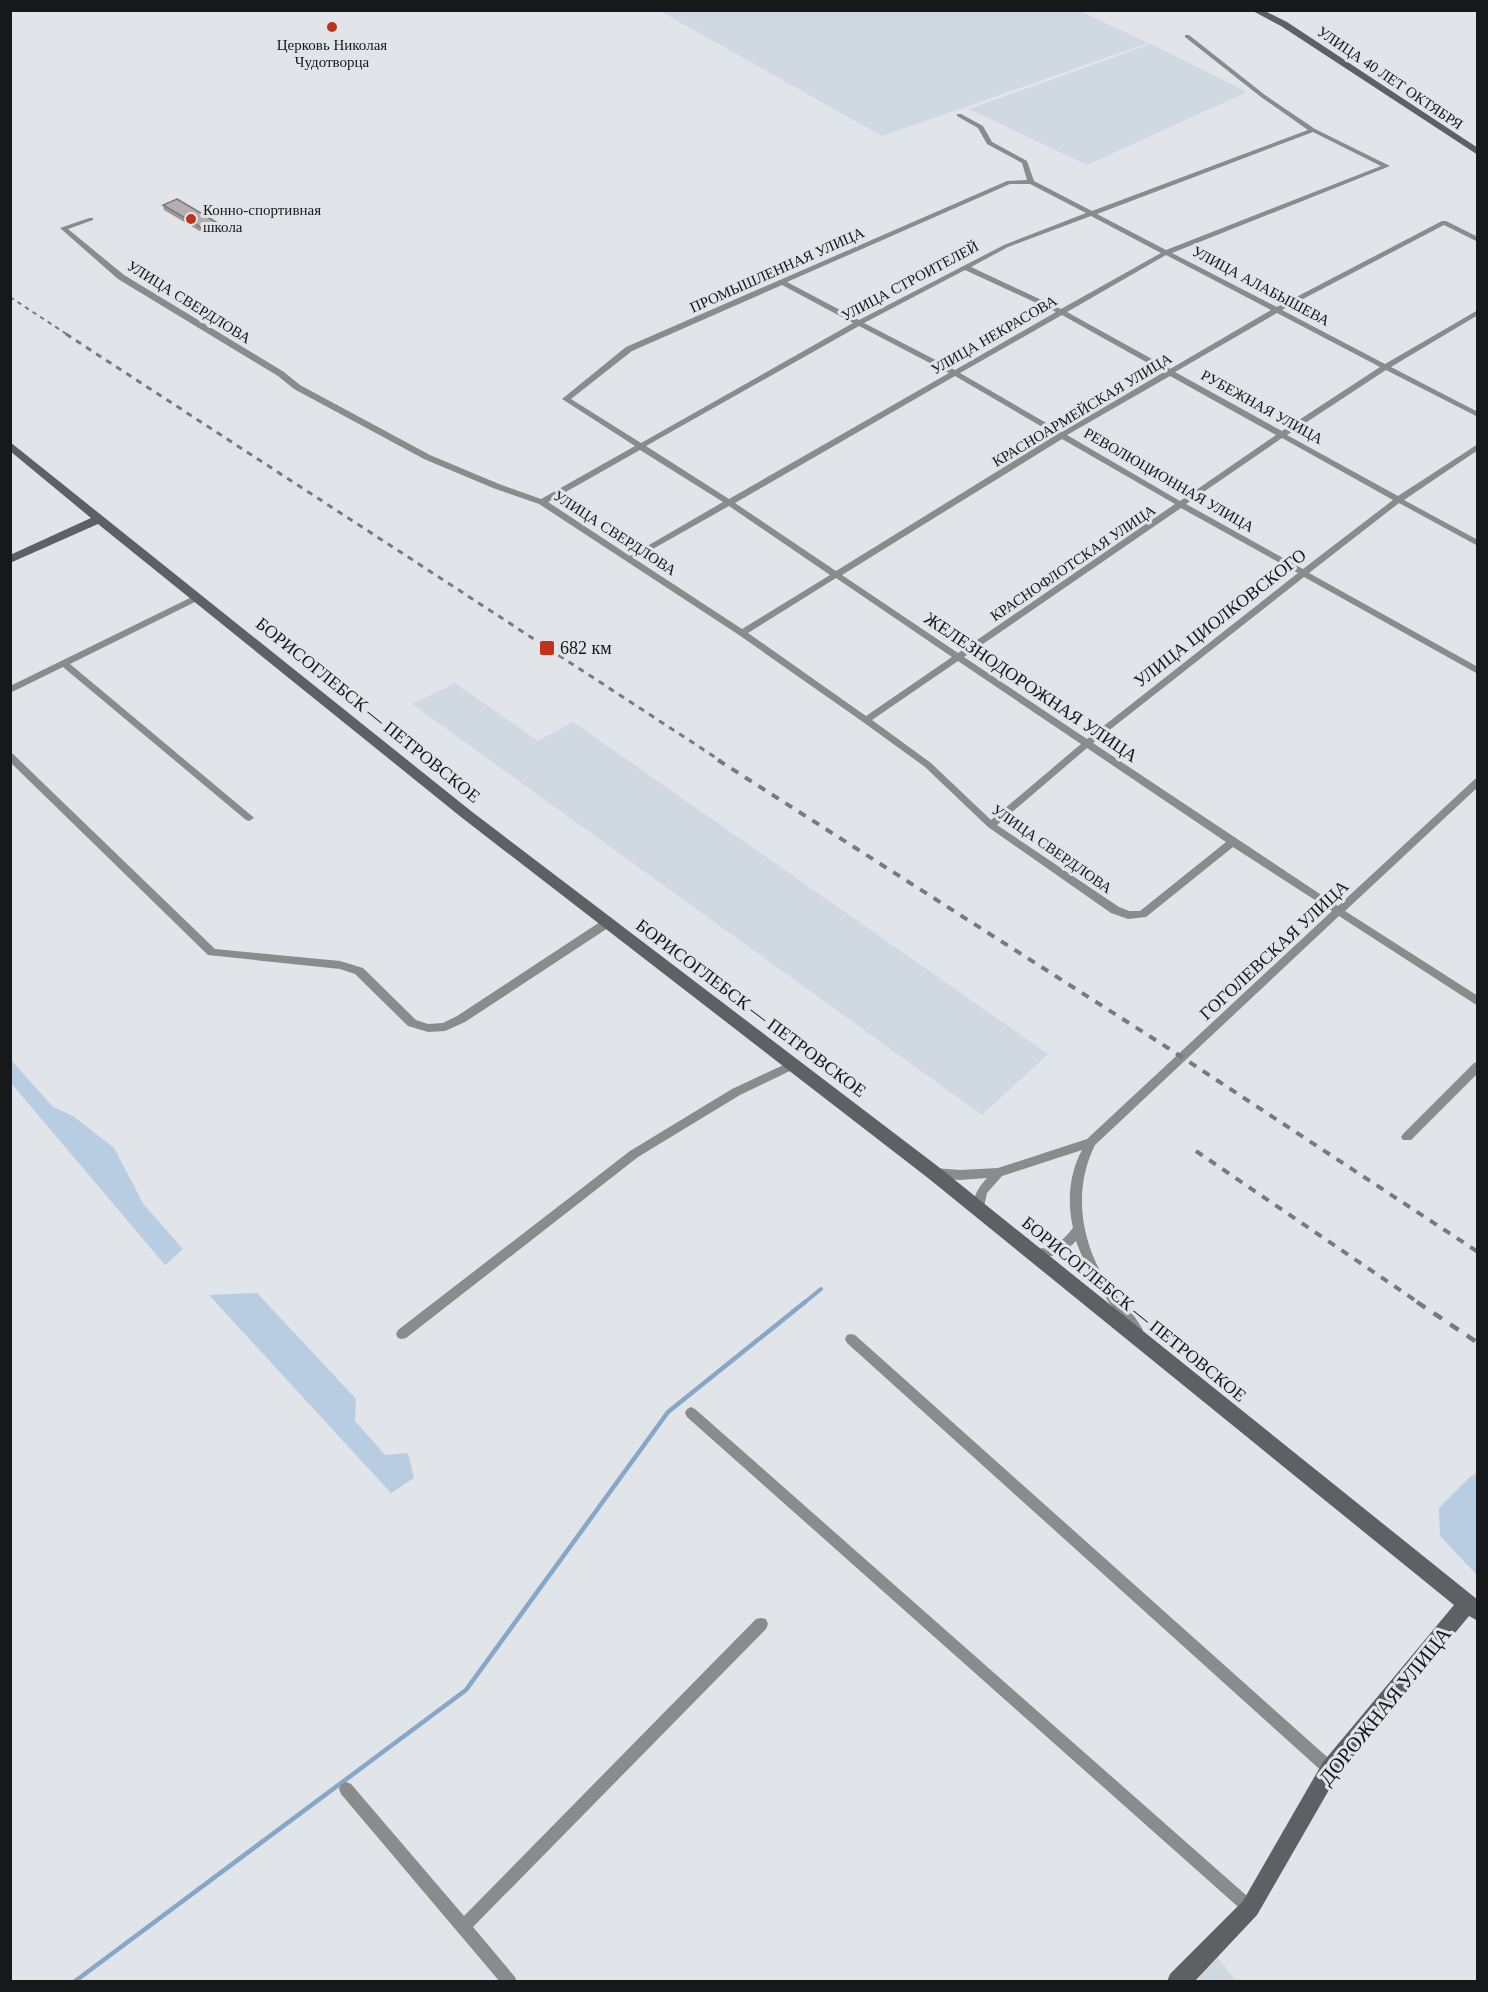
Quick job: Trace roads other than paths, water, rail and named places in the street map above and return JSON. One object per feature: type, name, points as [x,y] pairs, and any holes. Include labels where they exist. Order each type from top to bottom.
[{"type":"street","name":"УЛИЦА 40 ЛЕТ ОКТЯБРЯ","points":[[1264,12],[1478,152]]},
{"type":"street","points":[[1187,36],[1263,96],[1313,130]]},
{"type":"street","points":[[959,115],[981,127],[989,142],[1025,162],[1031,182]]},
{"type":"street","name":"УЛИЦА НЕКРАСОВА","points":[[630,559],[1167,252],[1387,166],[1313,130]]},
{"type":"street","name":"УЛИЦА СТРОИТЕЛЕЙ","points":[[542,502],[860,322],[1006,246],[1313,130]]},
{"type":"street","name":"УЛИЦА АЛАБЫШЕВА","points":[[1009,182],[1031,182],[1478,415]]},
{"type":"street","name":"ПРОМЫШЛЕННАЯ УЛИЦА","points":[[566,399],[629,349],[1009,182]]},
{"type":"street","name":"УЛИЦА СВЕРДЛОВА","points":[[91,219],[63,228],[95,257],[142,291],[281,374],[297,387],[427,457],[496,486],[542,502],[742,633],[866,720],[928,765],[991,825],[1115,910],[1128,915],[1142,914],[1233,842]]},
{"type":"street","name":"КРАСНОАРМЕЙСКАЯ УЛИЦА","points":[[742,633],[1062,435],[1277,310],[1444,222],[1478,240]]},
{"type":"street","name":"РУБЕЖНАЯ УЛИЦА","points":[[965,267],[1061,312],[1478,544]]},
{"type":"street","name":"РЕВОЛЮЦИОННАЯ УЛИЦА","points":[[782,282],[956,374],[1182,505],[1478,671]]},
{"type":"street","name":"КРАСНОФЛОТСКАЯ УЛИЦА","points":[[866,720],[1182,505],[1282,434],[1385,367],[1478,312]]},
{"type":"street","name":"ЖЕЛЕЗНОДОРОЖНАЯ УЛИЦА","points":[[566,399],[730,503],[957,658],[1478,1002]]},
{"type":"street","name":"БОРИСОГЛЕБСК — ПЕТРОВСКОЕ","points":[[10,446],[196,598],[476,821],[979,1208],[1472,1608]]},
{"type":"street","name":"УЛИЦА ЦИОЛКОВСКОГО","points":[[991,825],[1086,744],[1305,572],[1398,500],[1478,446]]},
{"type":"street","points":[[10,560],[100,518]]},
{"type":"street","points":[[10,690],[196,598]]},
{"type":"street","points":[[64,663],[249,818]]},
{"type":"street","points":[[10,756],[212,952],[340,965],[359,971],[412,1023],[428,1028],[446,1027],[461,1019],[607,922]]},
{"type":"street","name":"ГОГОЛЕВСКАЯ УЛИЦА","points":[[1091,1142],[1478,781]]},
{"type":"street","points":[[402,1334],[634,1154],[736,1092],[792,1065]]},
{"type":"street","points":[[1407,1137],[1478,1066]]},
{"type":"street","points":[[934,1173],[960,1175],[998,1173],[1091,1142]]},
{"type":"street","points":[[1091,1142],[1080,1159],[1076,1174],[1075,1204],[1079,1230],[1097,1276],[1144,1341]]},
{"type":"street","points":[[979,1208],[982,1191],[998,1173]]},
{"type":"street","points":[[1035,1253],[1049,1254],[1058,1251],[1079,1230]]},
{"type":"street","points":[[851,1339],[1330,1769]]},
{"type":"street","points":[[691,1413],[1250,1908]]},
{"type":"street","name":"ДОРОЖНАЯ УЛИЦА","points":[[1178,1982],[1250,1908],[1330,1769],[1472,1608]]},
{"type":"street","points":[[463,1927],[761,1624]]},
{"type":"street","points":[[346,1789],[510,1982]]},
{"type":"waterway","points":[[804,1303],[821,1289]]},
{"type":"waterway","points":[[74,1982],[466,1690],[668,1412],[805,1302]]},
{"type":"railway","points":[[10,297],[68,335]]},
{"type":"railway","points":[[66,334],[721,761]]},
{"type":"railway","points":[[718,760],[1168,1048],[1478,1252]]},
{"type":"railway","points":[[1196,1151],[1419,1303]]},
{"type":"railway","points":[[1417,1302],[1478,1343]]},
{"type":"place","name":"Церковь Николая Чудотворца","points":[[332,27]]},
{"type":"place","name":"Конно-спортивная школа","points":[[191,219]]},
{"type":"place","name":"682 км","points":[[547,648]]}]
